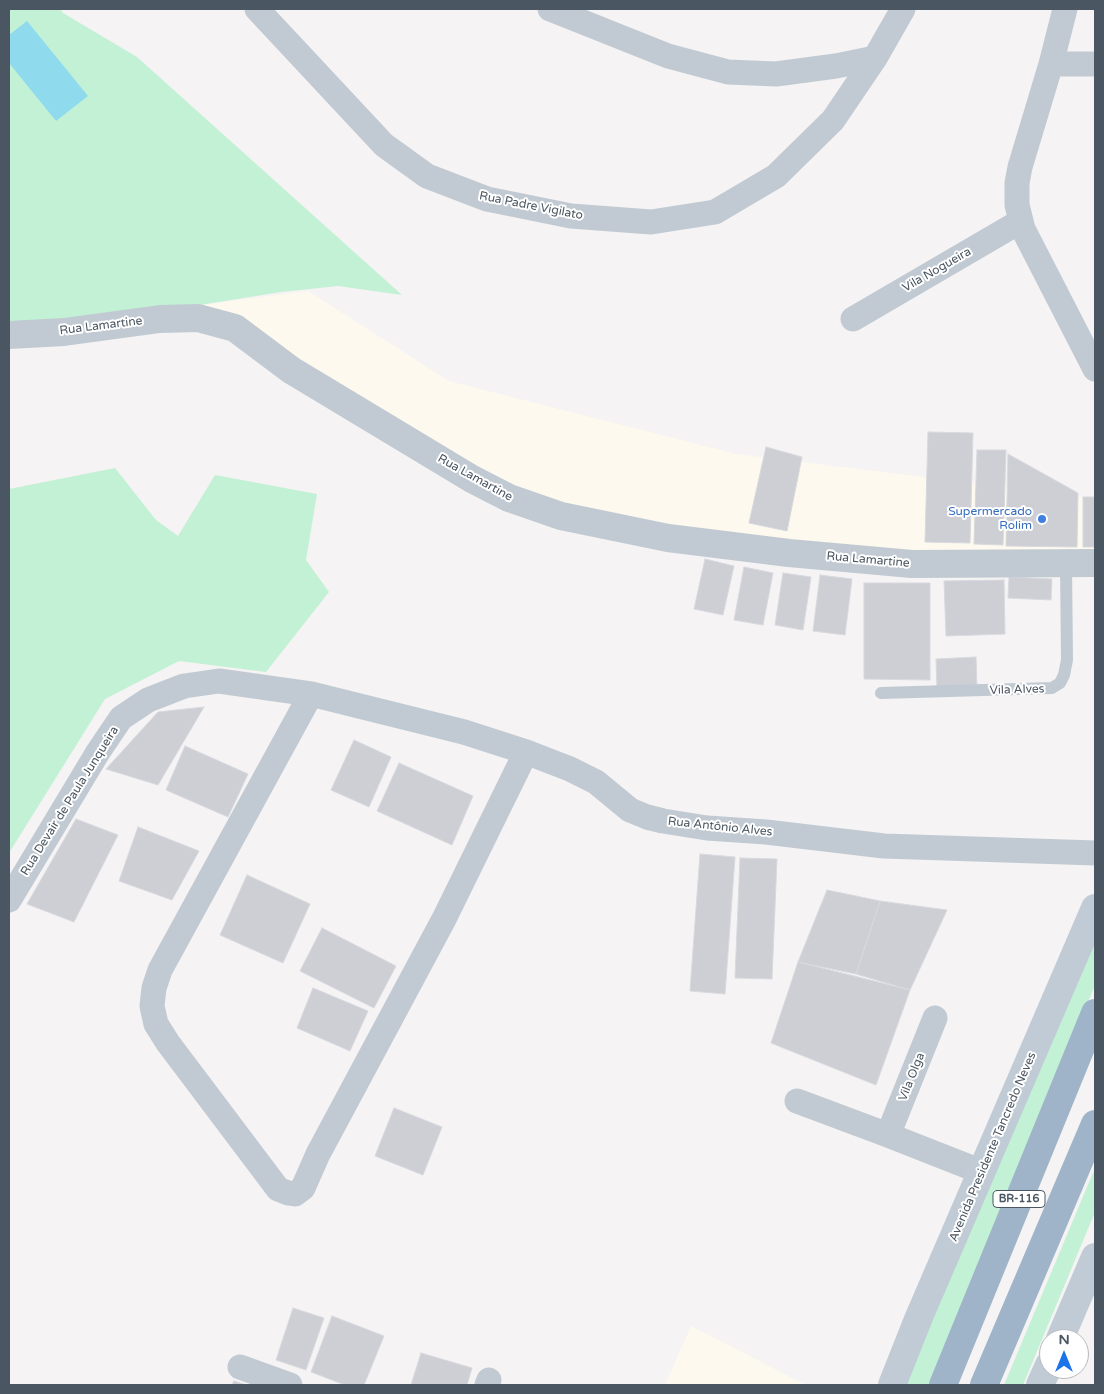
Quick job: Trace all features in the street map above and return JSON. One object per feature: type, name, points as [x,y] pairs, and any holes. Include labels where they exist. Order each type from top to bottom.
[{"type":"highway","name":"BR-116","points":[[943,1385],[1095,1013]]},
{"type":"highway","name":"BR-116","points":[[984,1385],[1095,1124]]},
{"type":"main road","name":"Avenida Presidente Tancredo Neves","points":[[892,1385],[919,1317],[1095,908]]},
{"type":"main road","points":[[1065,1329],[1092,1274]]},
{"type":"street","name":"Rua Padre Vigilato","points":[[257,9],[384,145],[427,176],[487,199],[571,216],[650,222],[715,212],[776,176],[833,120],[875,58],[903,9]]},
{"type":"street","points":[[550,9],[668,56],[728,72],[776,74],[836,66],[875,58]]},
{"type":"street","points":[[1064,9],[1051,64],[1020,167],[1017,182],[1017,205],[1023,228],[1095,369]]},
{"type":"street","points":[[1051,64],[1095,64]]},
{"type":"street","name":"Vila Nogueira","points":[[853,319],[1021,221]]},
{"type":"street","name":"Rua Lamartine","points":[[9,335],[64,332],[160,318],[198,318],[235,328],[291,370],[472,479],[509,498],[561,516],[668,538],[790,553],[912,564],[1095,562]]},
{"type":"street","name":"Rua Devair de Paula Junqueira","points":[[9,900],[98,752],[121,718],[148,700],[184,686],[219,681],[311,694]]},
{"type":"street","points":[[311,694],[160,970],[154,988],[152,1006],[156,1024],[168,1043],[278,1189],[288,1193],[294,1194],[303,1188],[318,1154],[444,918],[526,752]]},
{"type":"street","name":"Rua Antônio Alves","points":[[311,694],[464,732],[526,752],[570,769],[596,782],[630,810],[664,822],[884,846],[1095,854]]},
{"type":"street","name":"Vila Olga","points":[[888,1135],[936,1018]]},
{"type":"street","points":[[797,1101],[982,1172]]},
{"type":"street","points":[[240,1367],[290,1385]]},
{"type":"lane","name":"Vila Alves","points":[[881,692],[1052,688],[1060,683],[1064,675],[1066,660],[1066,563]]},
{"type":"shaded area","points":[[308,291],[449,381],[736,454],[1095,498],[1095,565],[1005,563],[561,516],[241,331],[108,317]]},
{"type":"shaded area","points":[[691,1326],[806,1385],[665,1385]]},
{"type":"green space","points":[[9,9],[60,9],[63,13],[137,57],[402,295],[338,286],[281,292],[200,305],[9,342]]},
{"type":"green space","points":[[115,468],[156,520],[178,536],[215,475],[317,494],[306,560],[329,592],[266,672],[179,661],[105,699],[9,853],[9,489]]},
{"type":"green space","points":[[1095,930],[1095,985],[930,1385],[904,1385]]},
{"type":"green space","points":[[1095,1168],[1095,1212],[1046,1329],[1039,1329],[1039,1347],[1023,1385],[1004,1385]]},
{"type":"water","points":[[27,21],[88,96],[56,121],[9,63],[9,35]]},
{"type":"building","points":[[928,432],[973,433],[970,543],[925,542]]},
{"type":"building","points":[[766,447],[802,457],[787,531],[749,523]]},
{"type":"building","points":[[977,450],[1006,450],[1003,545],[974,544]]},
{"type":"building","name":"Supermercado Rolim","points":[[1008,454],[1078,493],[1077,547],[1006,546]]},
{"type":"building","points":[[1083,497],[1095,497],[1095,547],[1083,547]]},
{"type":"building","points":[[705,559],[734,566],[723,615],[694,609]]},
{"type":"building","points":[[744,567],[773,573],[763,625],[734,620]]},
{"type":"building","points":[[783,573],[811,577],[803,630],[775,625]]},
{"type":"building","points":[[820,575],[852,579],[845,635],[813,631]]},
{"type":"building","points":[[1009,577],[1052,579],[1051,600],[1008,598]]},
{"type":"building","points":[[1004,580],[1005,634],[946,636],[944,581]]},
{"type":"building","points":[[864,583],[930,583],[930,680],[864,679]]},
{"type":"building","points":[[976,657],[977,688],[937,689],[936,659]]},
{"type":"building","points":[[204,707],[158,785],[106,769],[158,712]]},
{"type":"building","points":[[354,740],[391,757],[369,807],[331,790]]},
{"type":"building","points":[[185,746],[248,774],[228,817],[166,790]]},
{"type":"building","points":[[399,763],[473,796],[452,845],[377,811]]},
{"type":"building","points":[[76,819],[118,835],[74,922],[27,904]]},
{"type":"building","points":[[138,827],[199,851],[172,900],[119,881]]},
{"type":"building","points":[[700,854],[735,857],[725,994],[690,991]]},
{"type":"building","points":[[740,858],[777,859],[772,979],[735,978]]},
{"type":"building","points":[[247,875],[310,904],[283,963],[220,935]]},
{"type":"building","points":[[827,890],[880,901],[856,974],[798,962]]},
{"type":"building","points":[[880,901],[947,910],[910,990],[856,974]]},
{"type":"building","points":[[322,928],[396,966],[374,1008],[300,971]]},
{"type":"building","points":[[798,962],[910,990],[876,1085],[771,1043]]},
{"type":"building","points":[[313,988],[368,1011],[350,1051],[297,1028]]},
{"type":"building","points":[[394,1108],[442,1127],[423,1175],[375,1156]]},
{"type":"building","points":[[293,1308],[324,1318],[306,1370],[276,1360]]},
{"type":"building","points":[[332,1316],[384,1336],[364,1385],[345,1385],[311,1372]]},
{"type":"building","points":[[421,1353],[472,1368],[467,1385],[411,1385]]},
{"type":"building","points":[[234,1381],[246,1385],[232,1385]]},
{"type":"place","name":"Supermercado Rolim","points":[[1042,519]]}]
